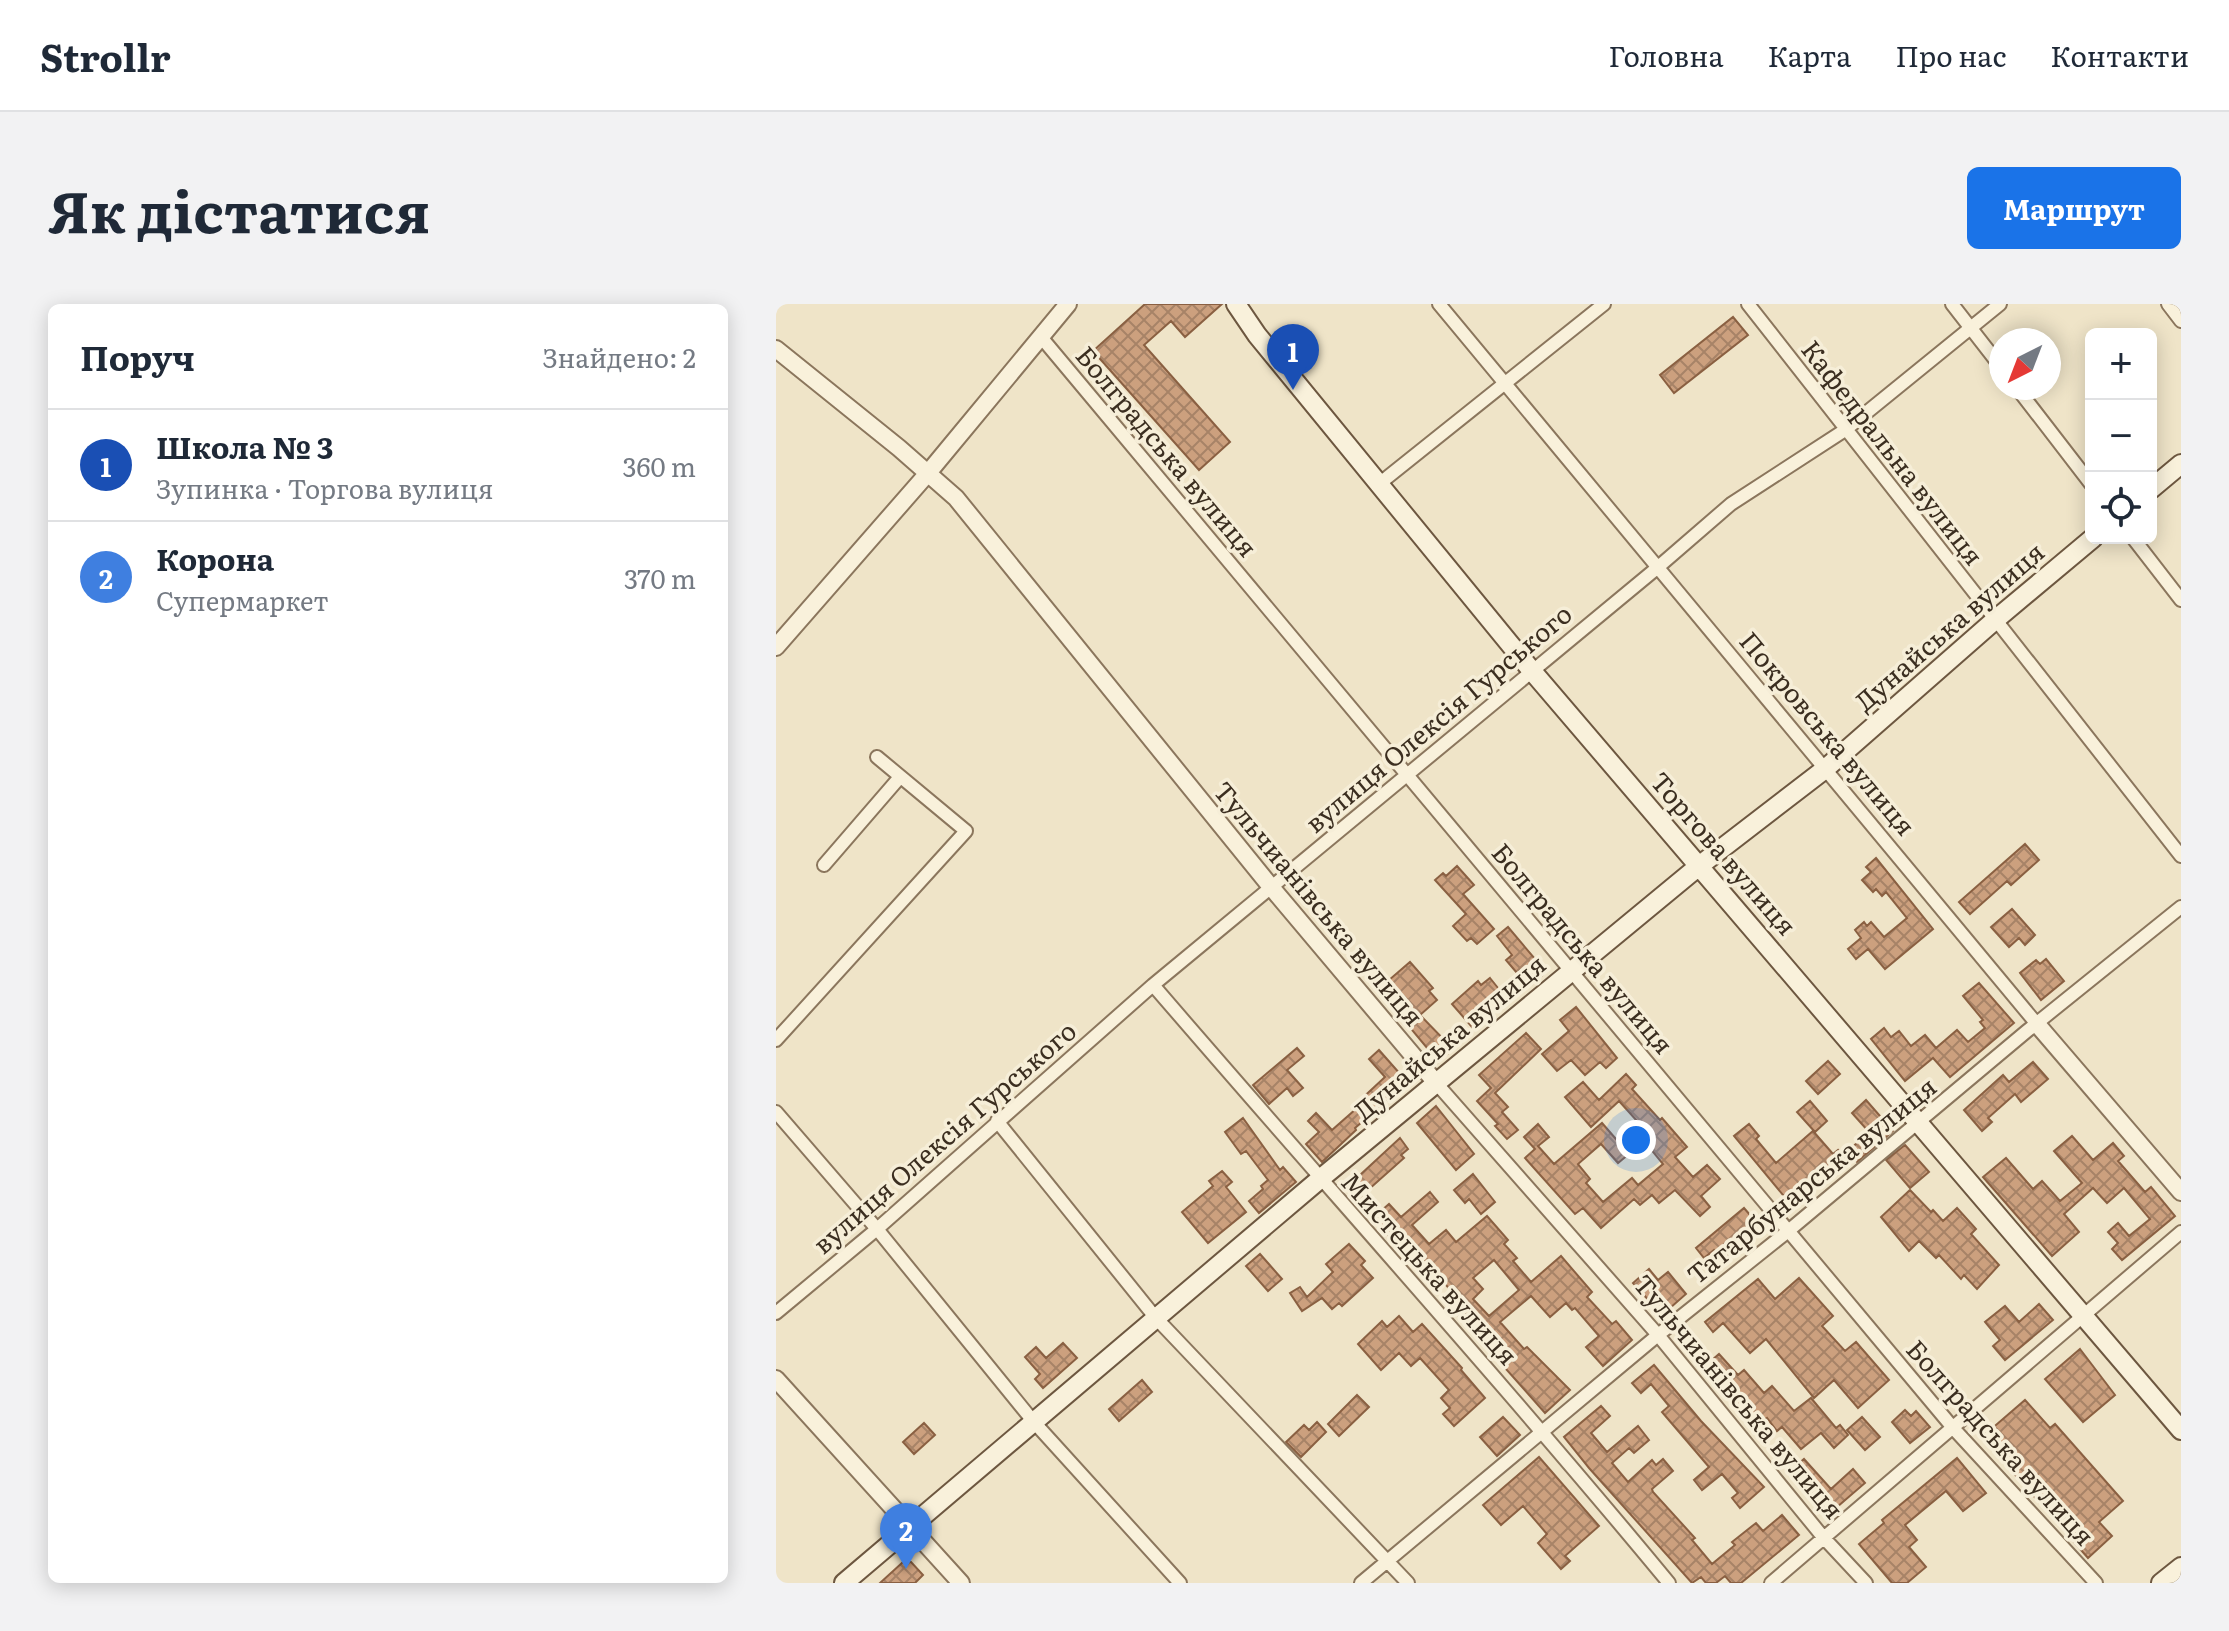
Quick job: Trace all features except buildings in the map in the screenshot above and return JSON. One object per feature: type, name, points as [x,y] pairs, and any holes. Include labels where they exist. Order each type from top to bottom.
[{"type":"main road","name":"Торгова вулиця","points":[[1236,304],[1257,335],[1532,671],[2181,1430]]},
{"type":"main road","points":[[2157,484],[2181,464]]},
{"type":"main road","name":"Дунайська вулиця","points":[[844,1583],[1155,1317],[1571,970],[1825,769],[2086,544]]},
{"type":"main road","points":[[2161,1583],[2181,1567]]},
{"type":"street","points":[[776,647],[928,473],[1068,304]]},
{"type":"street","name":"Покровська вулиця","points":[[1439,304],[2036,1023],[2181,1192]]},
{"type":"street","points":[[1379,484],[1604,304]]},
{"type":"street","name":"Кафедральна вулиця","points":[[1748,304],[2181,856]]},
{"type":"street","points":[[1952,304],[1989,351]]},
{"type":"street","name":"вулиця Олексія Гурського","points":[[776,1313],[877,1229],[1153,985],[1731,504],[1845,430],[2000,304]]},
{"type":"street","points":[[2168,304],[2181,321]]},
{"type":"street","name":"Болградська вулиця","points":[[1041,337],[1787,1232],[1954,1429],[2096,1583]]},
{"type":"street","name":"Тульчианівська вулиця","points":[[776,349],[956,498],[1271,887],[1437,1084],[1658,1335],[1823,1537],[1866,1583]]},
{"type":"street","points":[[2026,400],[2085,476]]},
{"type":"street","points":[[2138,544],[2181,600]]},
{"type":"street","points":[[776,1040],[966,831],[877,757]]},
{"type":"street","points":[[824,865],[900,777]]},
{"type":"street","name":"Татарбунарська вулиця","points":[[1361,1583],[2036,1023],[2181,907]]},
{"type":"street","name":"Мистецька вулиця","points":[[1153,985],[1544,1432],[1669,1583]]},
{"type":"street","points":[[776,1112],[877,1229],[1033,1421],[1180,1583]]},
{"type":"street","points":[[997,1121],[1155,1317],[1408,1583]]},
{"type":"street","points":[[1771,1583],[2181,1232]]},
{"type":"street","points":[[776,1379],[961,1583]]},
{"type":"place","name":"Школа № 3","points":[[1293,390]]},
{"type":"place","name":"Корона","points":[[906,1569]]}]
